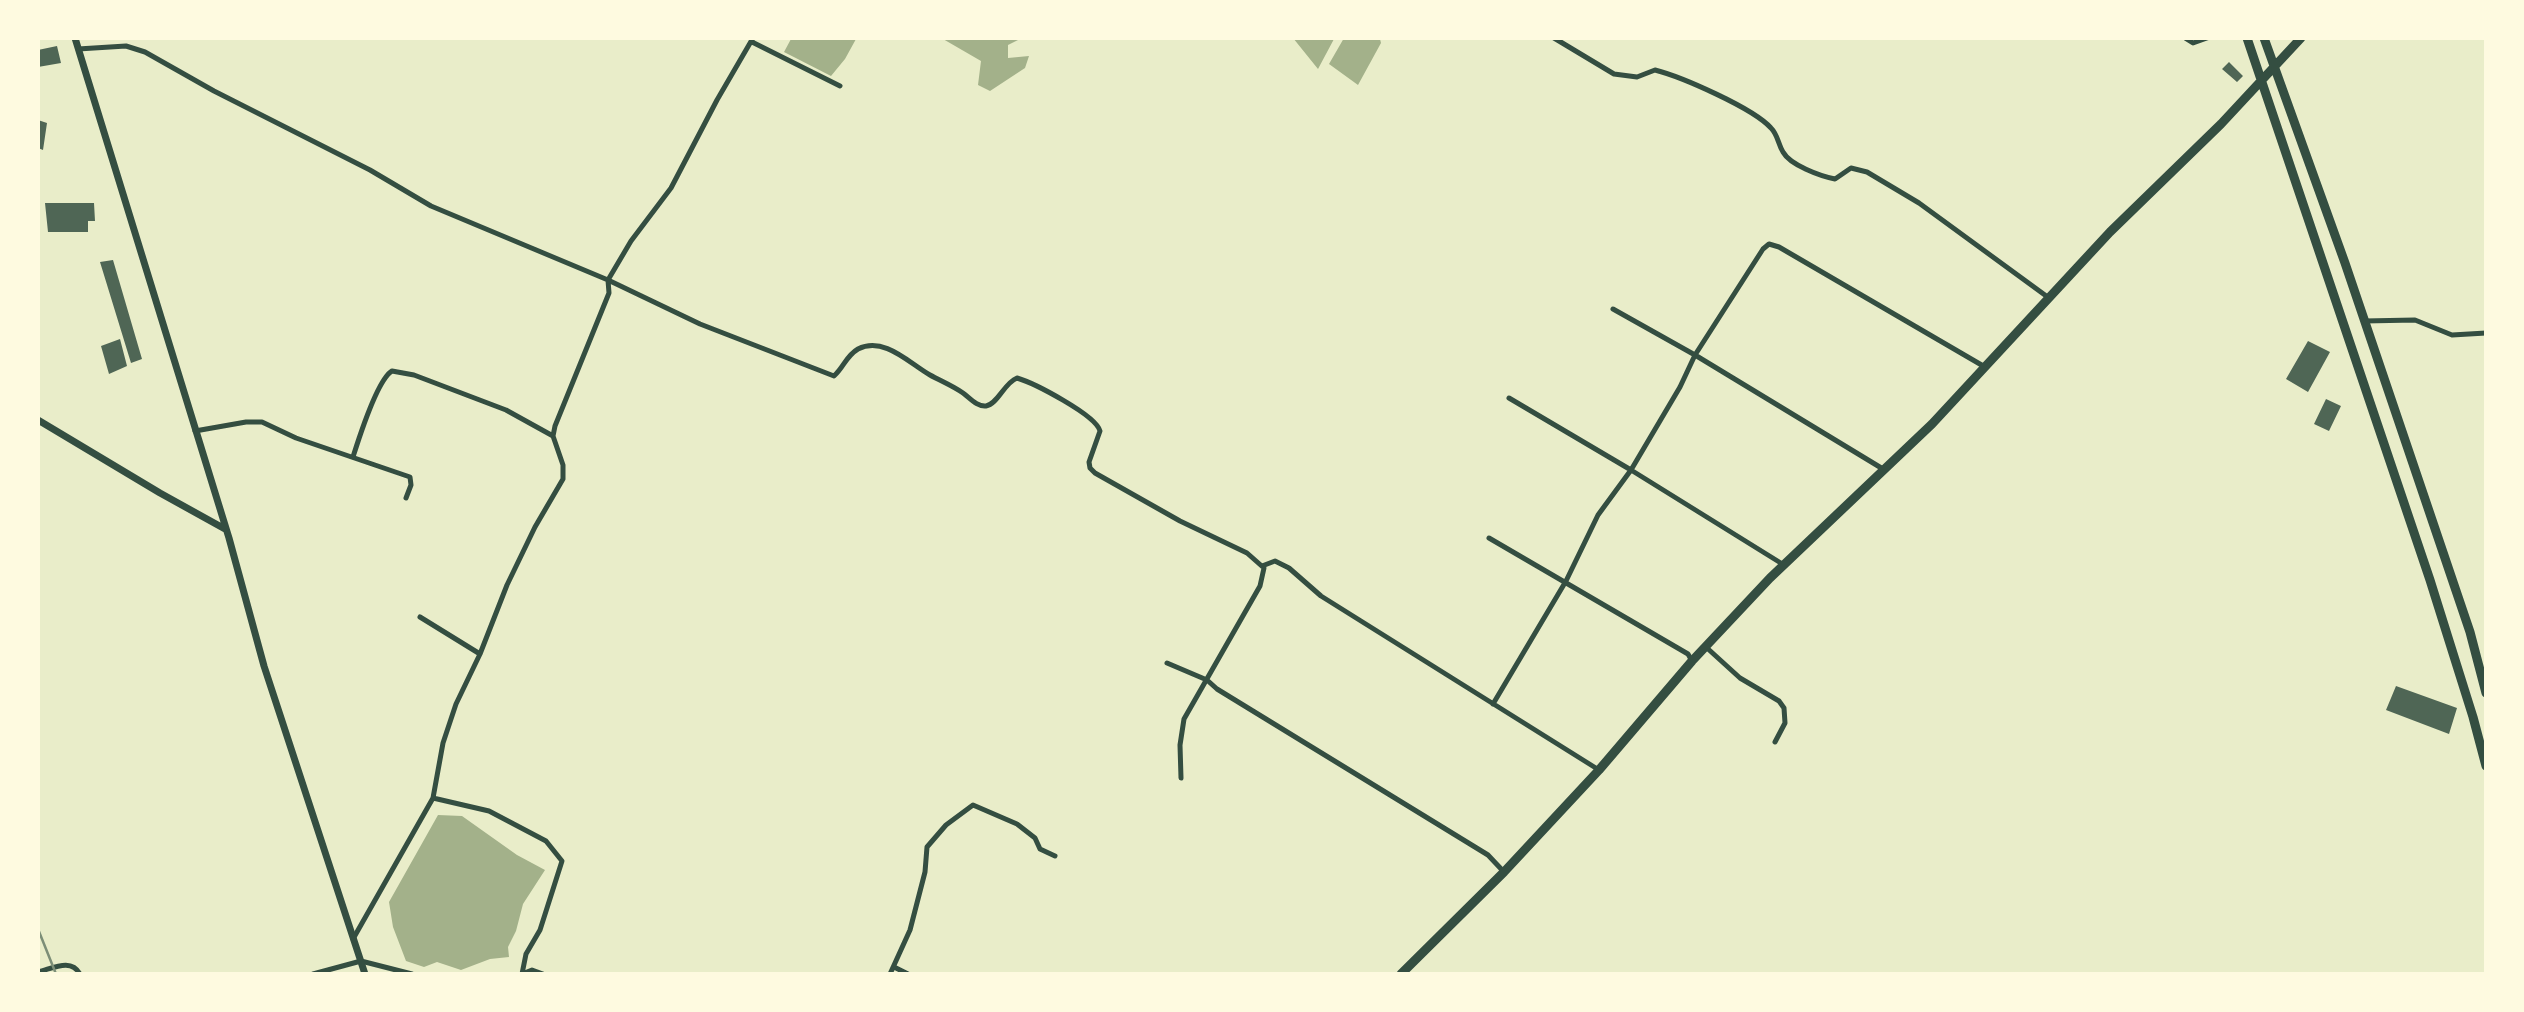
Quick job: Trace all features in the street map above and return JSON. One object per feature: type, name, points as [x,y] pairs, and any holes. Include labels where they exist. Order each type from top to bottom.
[{"type":"highway","points":[[2247,38],[2430,580],[2486,766]]},
{"type":"highway","points":[[2264,38],[2470,632],[2486,693]]},
{"type":"highway","points":[[1401,974],[1504,872],[1599,770],[1692,661],[1784,565],[1933,424],[2110,232],[2262,82],[2301,38]]},
{"type":"main road","points":[[75,38],[225,529],[264,666],[365,974]]},
{"type":"main road","points":[[38,419],[225,529]]},
{"type":"street","points":[[1554,38],[1614,74],[1637,77],[1655,70],[1736,104],[1771,128],[1784,154],[1823,177],[1835,179],[1851,168],[1867,172],[1919,203],[2049,298]]},
{"type":"street","points":[[2185,38],[2193,43],[2207,38]]},
{"type":"street","points":[[353,939],[433,798],[443,743],[456,704],[480,654],[507,585],[535,527],[563,479],[563,465],[553,436],[558,414],[610,293],[608,280],[631,241],[671,188],[717,100],[753,40],[840,86]]},
{"type":"street","points":[[78,49],[126,46],[145,52],[214,91],[370,170],[431,206],[608,280],[700,324],[834,376],[842,369],[848,356],[861,347],[881,346],[984,407],[1017,378],[1066,403],[1099,426],[1100,431],[1089,462],[1095,473],[1247,553],[1264,571],[1260,586],[1184,719],[1180,745],[1181,778]]},
{"type":"street","points":[[1493,704],[1566,581],[1598,515],[1631,470],[1680,387],[1695,355],[1763,249],[1769,244],[1779,247],[1985,368]]},
{"type":"street","points":[[1613,309],[1695,355],[1883,469]]},
{"type":"street","points":[[2364,320],[2415,320],[2452,335],[2486,333]]},
{"type":"street","points":[[353,457],[367,416],[386,376],[392,370],[506,410],[553,436]]},
{"type":"street","points":[[1509,398],[1784,565]]},
{"type":"street","points":[[195,431],[246,422],[262,422],[296,438],[410,477],[411,485],[405,498]]},
{"type":"street","points":[[1489,538],[1688,654],[1692,661]]},
{"type":"street","points":[[1262,566],[1276,561],[1289,568],[1321,596],[1599,770]]},
{"type":"street","points":[[420,617],[480,654]]},
{"type":"street","points":[[1707,648],[1740,678],[1779,701],[1784,708],[1785,723],[1774,742]]},
{"type":"street","points":[[1167,663],[1207,680],[1217,689],[1488,855],[1504,872]]},
{"type":"street","points":[[433,798],[489,811],[546,841],[562,861],[540,930],[526,954],[522,974]]},
{"type":"street","points":[[890,974],[910,930],[925,872],[927,847],[946,825],[973,805],[1017,824],[1035,838],[1040,849],[1055,856]]},
{"type":"street","points":[[313,974],[361,961],[412,974]]},
{"type":"street","points":[[38,972],[69,963],[76,966],[80,974]]},
{"type":"street","points":[[894,967],[908,974]]},
{"type":"street","points":[[522,974],[532,970],[543,974]]},
{"type":"shaded area","points":[[791,38],[856,39],[831,76],[784,52]]},
{"type":"shaded area","points":[[1293,38],[1334,38],[1334,39],[1318,69]]},
{"type":"shaded area","points":[[1344,38],[1380,39],[1381,43],[1358,85],[1329,64]]},
{"type":"shaded area","points":[[943,39],[1020,39],[1008,45],[1008,58],[1029,56],[1025,68],[990,91],[978,85],[981,61]]},
{"type":"shaded area","points":[[438,815],[462,816],[517,855],[545,870],[523,904],[516,931],[508,947],[509,957],[490,959],[461,970],[437,962],[424,967],[406,961],[393,927],[389,902]]},
{"type":"building","points":[[57,46],[61,63],[38,67],[38,50]]},
{"type":"building","points":[[2229,62],[2243,76],[2237,82],[2222,69]]},
{"type":"building","points":[[38,120],[47,123],[43,150],[38,148]]},
{"type":"building","points":[[45,203],[94,203],[95,221],[88,221],[88,232],[48,232]]},
{"type":"building","points":[[113,260],[142,359],[131,363],[100,262]]},
{"type":"building","points":[[120,339],[127,366],[109,374],[101,346]]},
{"type":"building","points":[[2308,341],[2330,352],[2308,392],[2286,379]]},
{"type":"building","points":[[2326,399],[2341,406],[2329,431],[2314,424]]},
{"type":"building","points":[[2396,686],[2457,708],[2449,734],[2386,710]]},
{"type":"railway","points":[[38,929],[56,974]]}]
